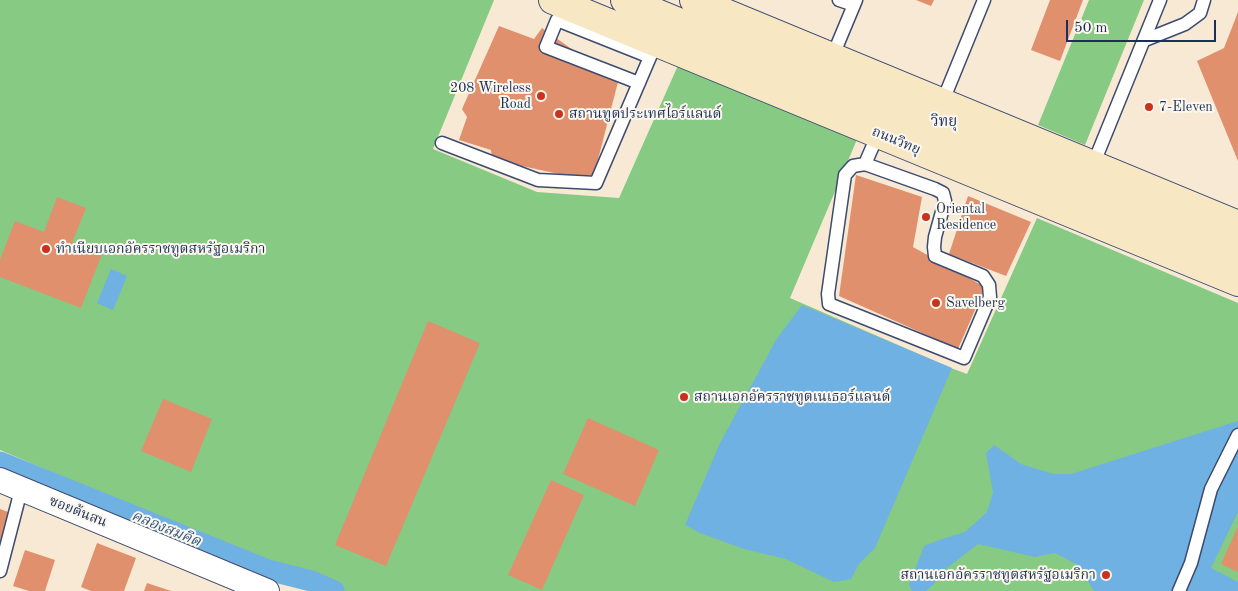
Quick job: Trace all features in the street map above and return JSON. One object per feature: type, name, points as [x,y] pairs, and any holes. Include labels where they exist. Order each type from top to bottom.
[{"type":"main road","name":"ถนนวิทยุ","points":[[553,0],[653,50],[878,134],[1238,282]]},
{"type":"main road","name":"ถนนวิทยุ","points":[[625,0],[778,49],[827,69],[1108,199],[1238,253]]},
{"type":"main road","name":"ถนนวิทยุ","points":[[694,0],[778,49]]},
{"type":"main road","name":"ถนนวิทยุ","points":[[827,69],[942,103],[1238,225]]},
{"type":"main road","points":[[1086,162],[1108,199]]},
{"type":"street","name":"ซอยต้นสน","points":[[0,480],[267,591]]},
{"type":"lane","points":[[827,69],[855,2],[839,0]]},
{"type":"lane","points":[[942,103],[984,0]]},
{"type":"lane","points":[[1086,162],[1145,40],[1160,0]]},
{"type":"lane","points":[[1145,40],[1185,24],[1200,13],[1204,0]]},
{"type":"lane","points":[[442,143],[538,180],[596,183],[639,83],[653,50],[557,20],[546,47],[639,83]]},
{"type":"lane","points":[[865,164],[878,134]]},
{"type":"lane","points":[[865,164],[943,193],[945,201],[934,237],[935,256],[983,276],[989,285],[990,297],[964,358],[829,304],[828,294],[845,174],[853,166],[865,164]]},
{"type":"lane","points":[[1179,591],[1191,563],[1211,489],[1238,434]]},
{"type":"lane","points":[[0,571],[22,490]]},
{"type":"green space","points":[[0,0],[494,0],[433,149],[537,192],[619,198],[680,61],[858,137],[790,298],[967,374],[1037,218],[1238,303],[1238,591],[336,591],[0,450]]},
{"type":"green space","points":[[1089,0],[1144,0],[1085,145],[1038,125]]},
{"type":"water","points":[[111,269],[127,276],[113,310],[97,303]]},
{"type":"water","points":[[802,305],[952,368],[875,548],[859,564],[851,579],[834,582],[786,559],[744,549],[700,533],[685,525],[720,443],[776,340]]},
{"type":"water","points":[[1238,421],[1238,512],[1211,568],[1238,582],[1238,591],[1094,591],[1078,565],[1055,553],[1035,557],[978,544],[943,571],[926,591],[912,591],[909,585],[924,546],[965,532],[987,512],[993,492],[986,453],[994,445],[1021,464],[1053,474],[1071,474]]},
{"type":"building","points":[[916,0],[934,0],[931,6]]},
{"type":"building","points":[[1050,0],[1083,0],[1060,61],[1031,50]]},
{"type":"building","points":[[1238,12],[1238,161],[1197,61],[1224,48]]},
{"type":"building","name":"208 Wireless Road","points":[[499,26],[534,39],[542,28],[618,82],[594,175],[568,176],[522,166],[492,158],[491,150],[459,140],[467,117],[462,109]]},
{"type":"building","points":[[856,175],[922,197],[913,247],[985,287],[958,349],[839,296]]},
{"type":"building","points":[[968,196],[1031,222],[1006,276],[949,254]]},
{"type":"building","name":"ทำเนียบเอกอัครราชทูตสหรัฐอเมริกา","points":[[57,197],[86,208],[72,243],[102,254],[81,308],[0,277],[0,260],[15,221],[44,232]]},
{"type":"building","points":[[428,321],[480,343],[386,566],[335,545]]},
{"type":"building","points":[[163,399],[212,419],[191,472],[141,451]]},
{"type":"building","points":[[588,418],[659,450],[635,506],[563,474]]},
{"type":"building","points":[[551,480],[584,495],[542,590],[508,575]]},
{"type":"building","points":[[0,509],[11,513],[0,546]]},
{"type":"building","points":[[1238,526],[1238,572],[1221,564]]},
{"type":"building","points":[[97,543],[136,558],[124,591],[91,591],[81,587]]},
{"type":"building","points":[[25,550],[55,560],[45,591],[29,591],[13,586]]},
{"type":"building","points":[[147,583],[171,591],[144,591]]},
{"type":"waterway","name":"คลองสมคิด","points":[[0,462],[268,570],[311,581],[334,591]]},
{"type":"place","name":"208 Wireless Road","points":[[541,96]]},
{"type":"place","name":"7-Eleven","points":[[1149,107]]},
{"type":"place","name":"สถานทูตประเทศไอร์แลนด์","points":[[559,114]]},
{"type":"place","name":"Oriental Residence","points":[[926,217]]},
{"type":"place","name":"ทำเนียบเอกอัครราชทูตสหรัฐอเมริกา","points":[[46,249]]},
{"type":"place","name":"Savelberg","points":[[936,303]]},
{"type":"place","name":"สถานเอกอัครราชทูตเนเธอร์แลนด์","points":[[684,397]]},
{"type":"place","name":"สถานเอกอัครราชทูตสหรัฐอเมริกา","points":[[1106,575]]},
{"type":"district","name":"วิทยุ","points":[[944,122]]}]
